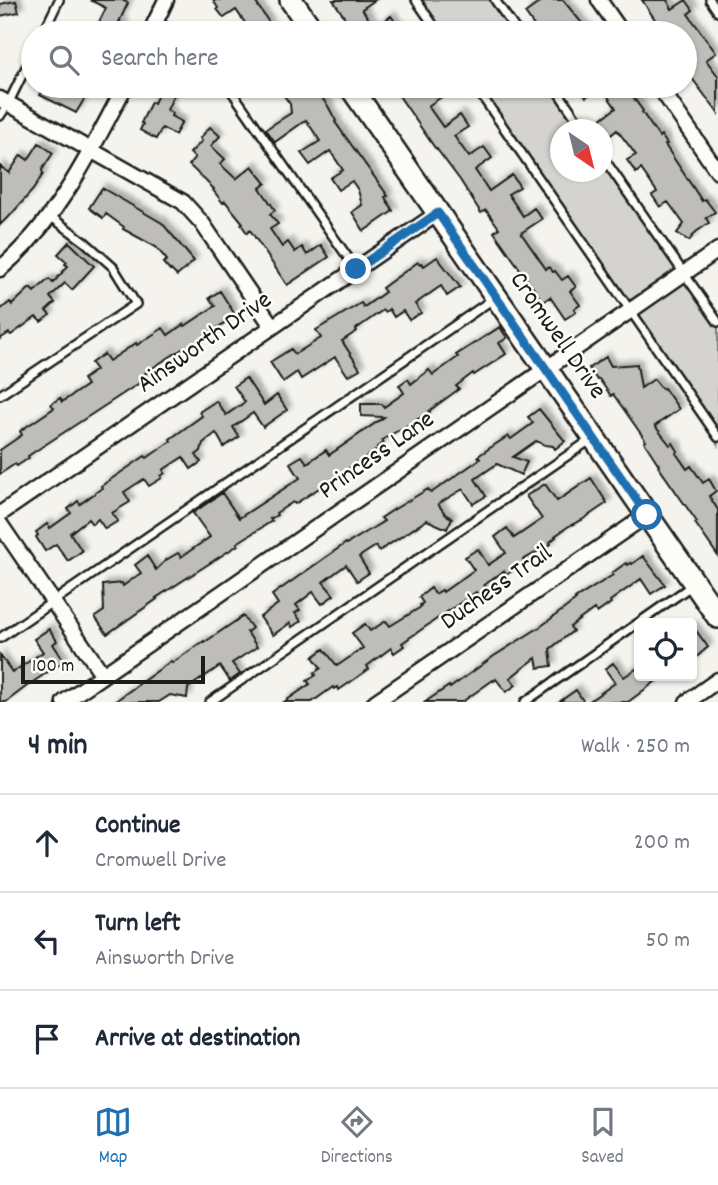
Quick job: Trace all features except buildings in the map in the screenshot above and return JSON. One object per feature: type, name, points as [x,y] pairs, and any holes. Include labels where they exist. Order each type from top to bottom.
[{"type":"street","points":[[156,21],[166,0]]},
{"type":"street","points":[[291,0],[306,21]]},
{"type":"street","points":[[599,0],[614,21]]},
{"type":"street","points":[[0,269],[50,216],[76,179],[119,98]]},
{"type":"street","name":"Cromwell Drive","points":[[358,98],[718,617]]},
{"type":"street","points":[[667,98],[718,172]]},
{"type":"street","points":[[3,106],[92,150],[183,202],[202,223],[272,326]]},
{"type":"street","name":"Ainsworth Drive","points":[[0,514],[438,213]]},
{"type":"street","name":"Princess Lane","points":[[64,702],[718,250]]},
{"type":"street","name":"Duchess Trail","points":[[375,702],[647,515]]},
{"type":"street","points":[[0,524],[103,675]]},
{"type":"street","points":[[687,702],[718,680]]},
{"type":"lane","points":[[49,21],[59,0]]},
{"type":"lane","points":[[416,0],[431,21]]},
{"type":"lane","points":[[495,0],[510,21]]},
{"type":"lane","points":[[710,0],[718,12]]},
{"type":"lane","points":[[3,106],[21,74]]},
{"type":"lane","points":[[236,98],[356,269]]},
{"type":"lane","points":[[483,98],[718,437]]},
{"type":"lane","points":[[562,98],[576,119]]},
{"type":"lane","points":[[613,171],[718,323]]},
{"type":"lane","points":[[0,396],[136,304],[113,267],[50,216]]},
{"type":"lane","points":[[0,638],[496,297]]},
{"type":"lane","points":[[210,702],[594,438]]},
{"type":"lane","points":[[525,702],[695,584]]},
{"type":"shaded area","points":[[411,0],[494,0],[509,21],[426,21]]},
{"type":"shaded area","points":[[478,98],[562,98],[577,119],[550,119],[550,182],[613,182],[613,172],[718,324],[718,445]]},
{"type":"route","points":[[356,269],[438,213],[647,515]]}]
